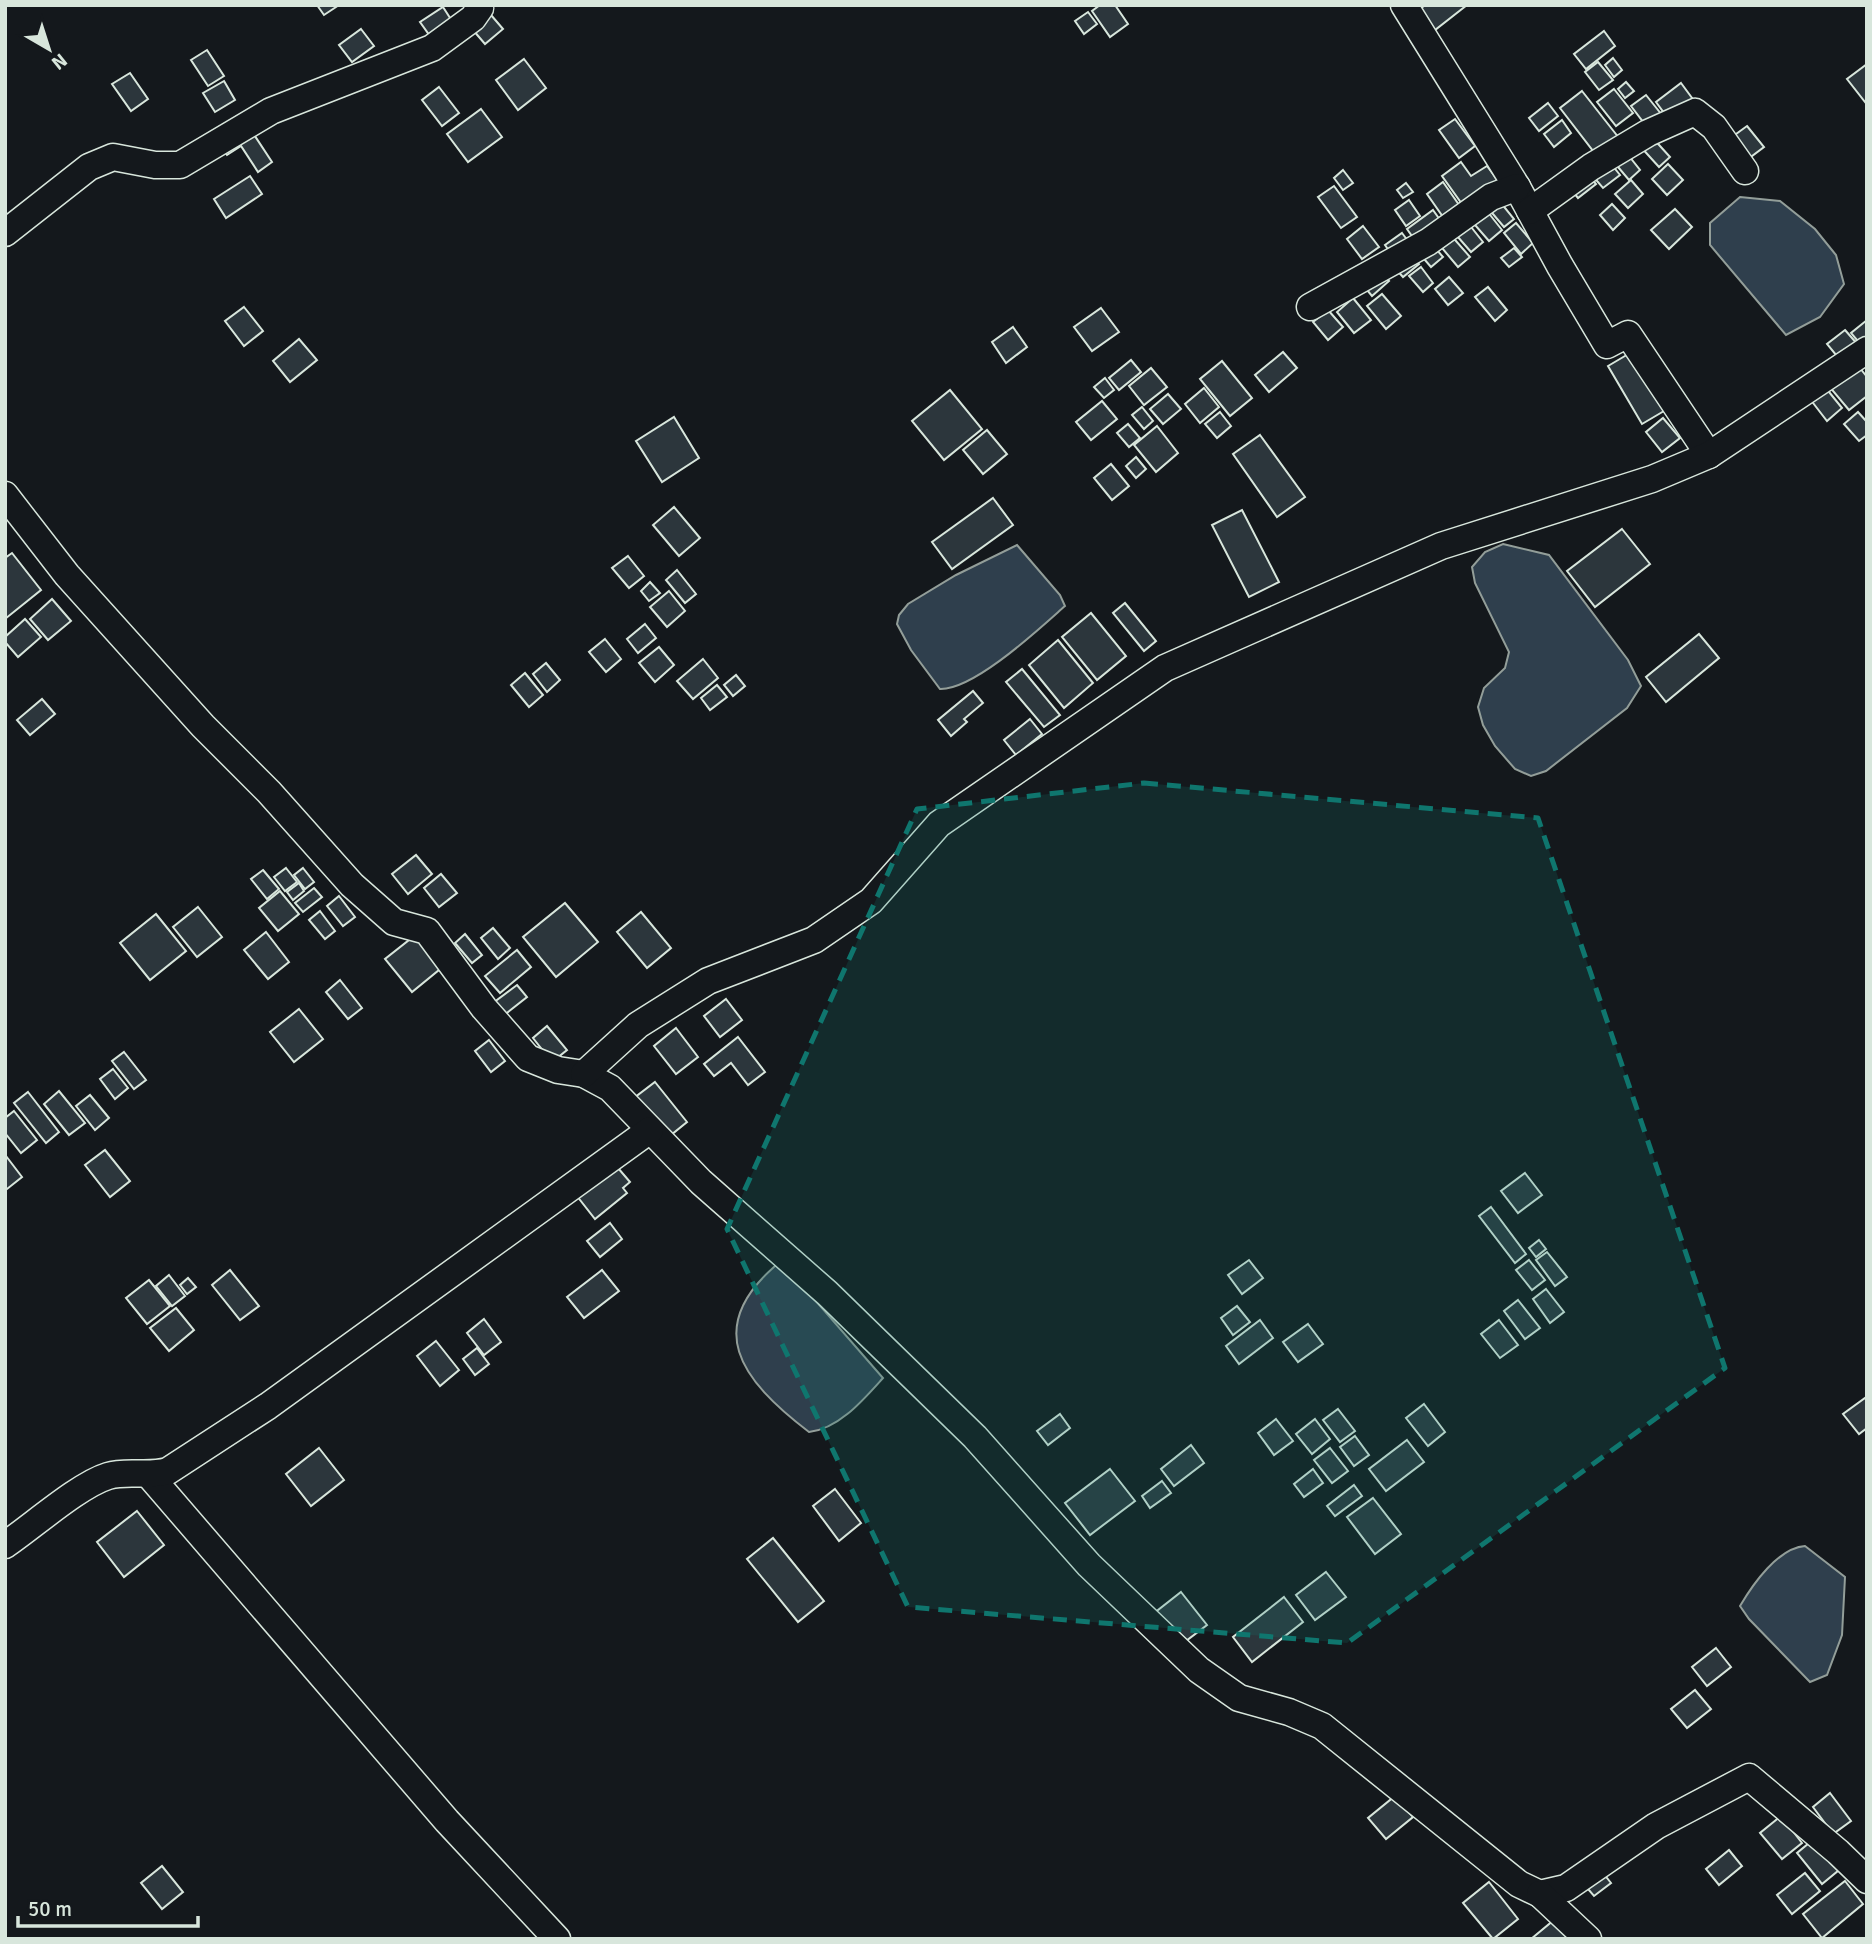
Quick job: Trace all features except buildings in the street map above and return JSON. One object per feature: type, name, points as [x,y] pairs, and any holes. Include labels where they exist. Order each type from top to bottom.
[{"type":"street","points":[[5,233],[89,167],[113,157],[155,165],[180,165],[271,111],[432,48],[473,18],[480,8],[478,5]]},
{"type":"street","points":[[1404,5],[1517,187],[1607,345],[1628,334],[1710,455]]},
{"type":"street","points":[[1530,211],[1591,167],[1636,140],[1695,112],[1714,127],[1745,171]]},
{"type":"street","points":[[1310,307],[1428,242],[1491,197],[1517,187]]},
{"type":"street","points":[[584,1074],[638,1026],[708,981],[814,940],[871,901],[939,824],[1165,668],[1441,546],[1652,479],[1710,455],[1867,350]]},
{"type":"street","points":[[5,495],[67,575],[352,885],[394,922],[427,932],[484,1008],[528,1058],[558,1070],[584,1074],[610,1088],[701,1182],[827,1293],[975,1437],[1089,1565],[1199,1670],[1239,1698],[1289,1712],[1322,1726],[1519,1884],[1540,1894],[1588,1939]]},
{"type":"street","points":[[5,1545],[89,1484],[111,1475],[149,1475],[168,1471],[268,1406],[650,1130]]},
{"type":"street","points":[[149,1475],[447,1821],[557,1939]]},
{"type":"street","points":[[1540,1894],[1566,1888],[1656,1826],[1749,1777],[1867,1880]]},
{"type":"highlighted area","points":[[1144,783],[1538,818],[1725,1368],[1347,1643],[908,1607],[727,1229],[917,809]]},
{"type":"water","points":[[1740,197],[1780,201],[1815,229],[1836,255],[1844,284],[1820,317],[1786,335],[1710,245],[1710,223]]},
{"type":"water","points":[[1503,544],[1549,555],[1628,660],[1641,686],[1627,708],[1546,771],[1531,776],[1515,769],[1495,746],[1483,725],[1478,707],[1484,688],[1505,668],[1509,652],[1475,583],[1472,567],[1485,552]]},
{"type":"water","points":[[1017,545],[1060,595],[1065,606],[988,669],[954,687],[940,689],[911,650],[897,624],[899,615],[908,604],[956,575]]},
{"type":"water","points":[[781,1261],[883,1378],[841,1419],[820,1430],[809,1432],[765,1393],[749,1372],[739,1352],[736,1330],[742,1308],[756,1285]]},
{"type":"water","points":[[1805,1546],[1845,1577],[1842,1635],[1827,1675],[1810,1682],[1749,1619],[1740,1606],[1767,1568],[1785,1553]]}]
